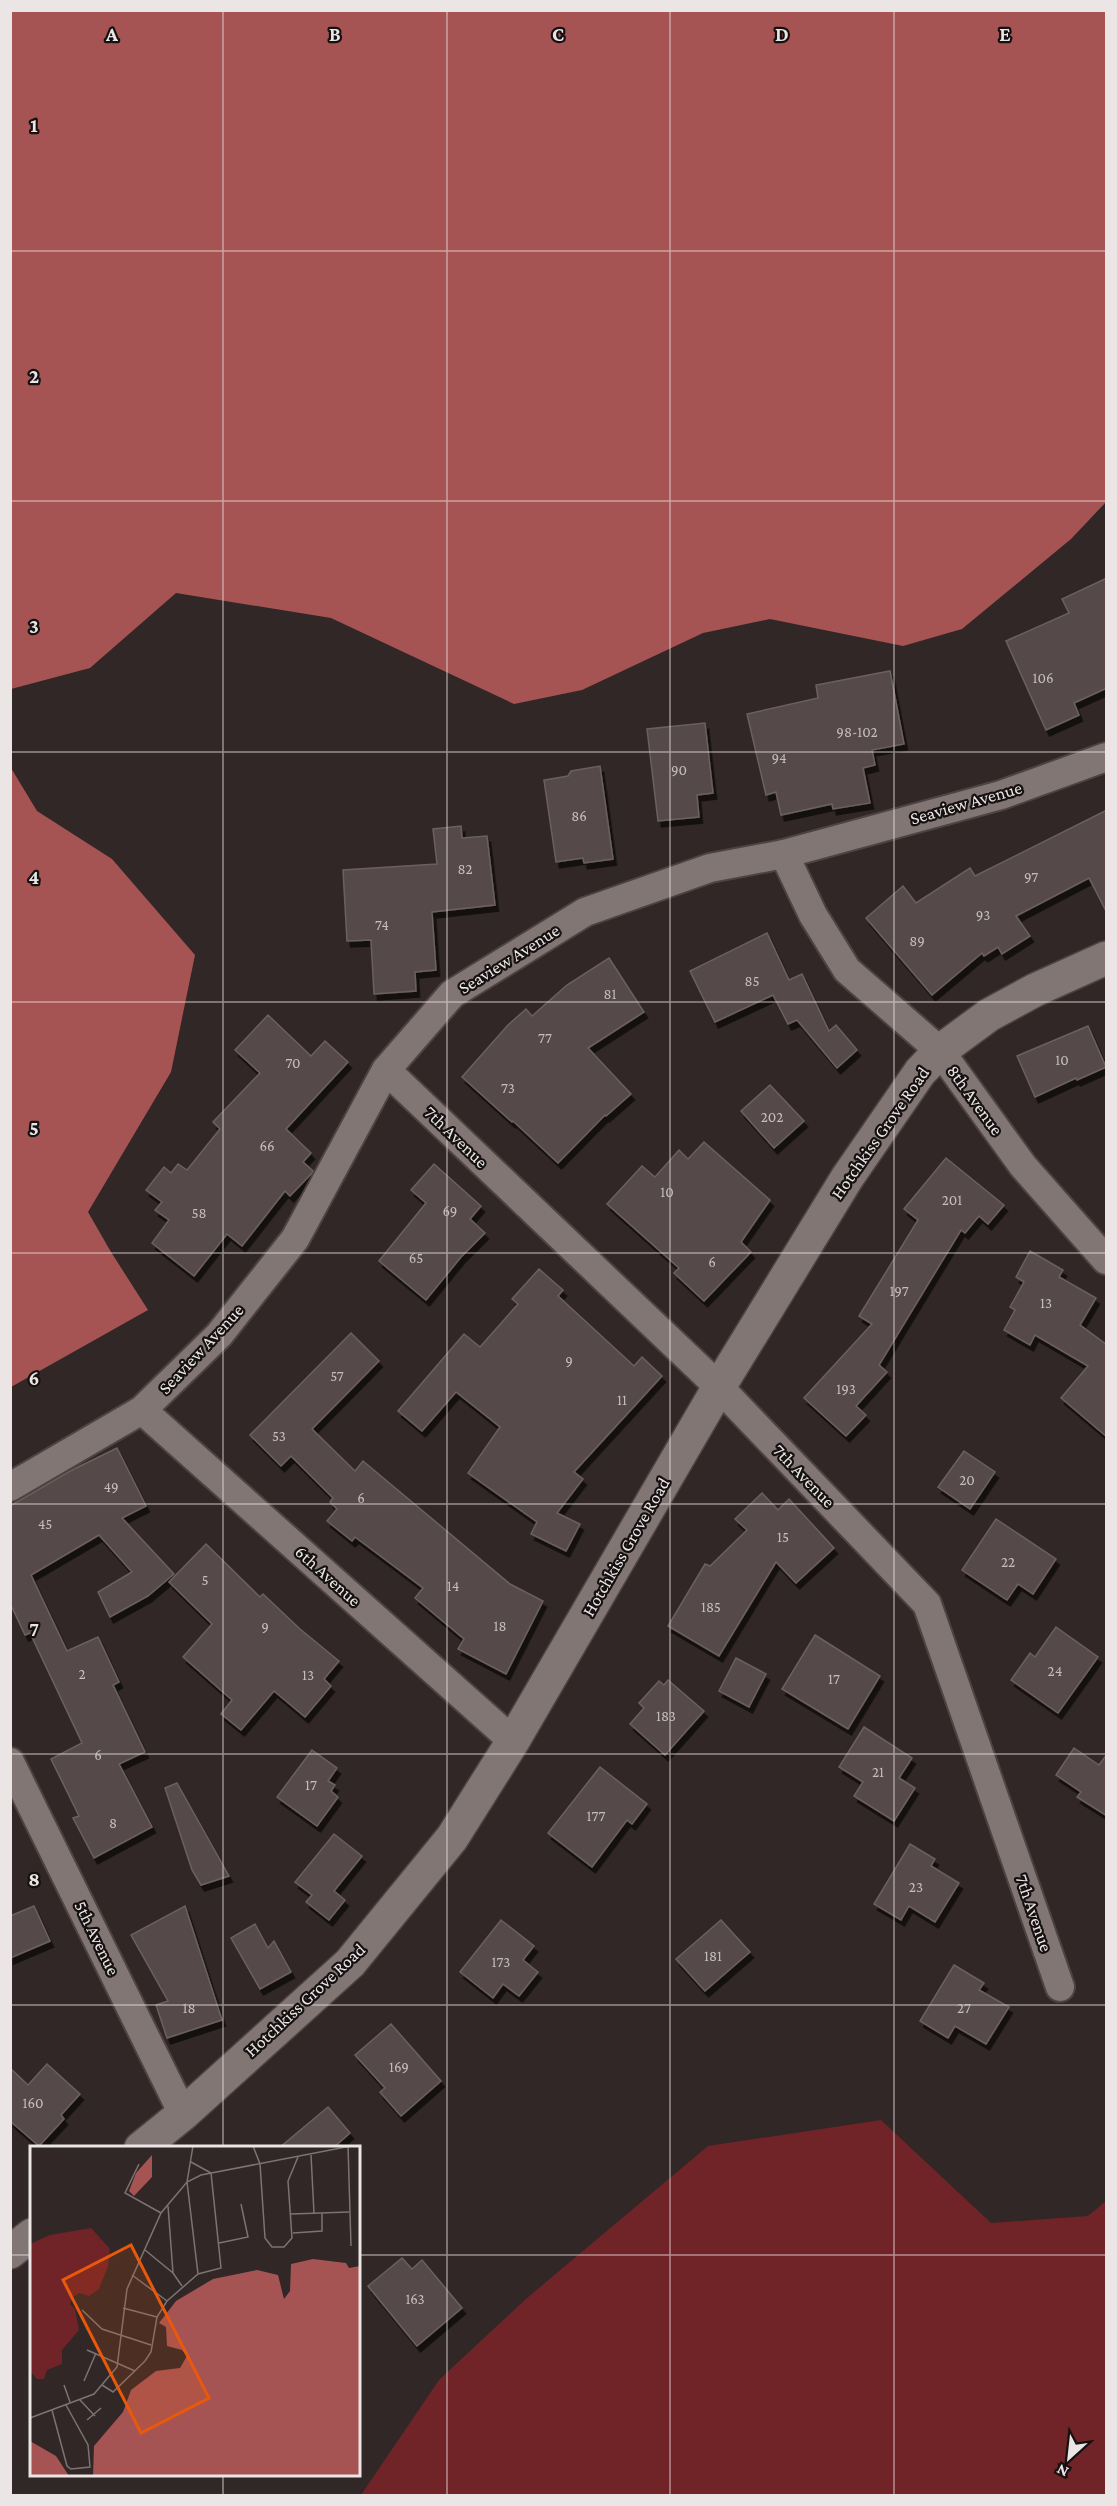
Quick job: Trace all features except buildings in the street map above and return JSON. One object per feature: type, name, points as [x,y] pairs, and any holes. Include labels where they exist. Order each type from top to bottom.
[{"type":"main road","name":"Hotchkiss Grove Road","points":[[143,2146],[183,2114],[350,1963],[452,1838],[513,1741],[718,1387],[847,1178],[920,1072],[940,1051],[989,1015],[1035,990],[1107,958]]},
{"type":"main road","points":[[10,2252],[30,2237]]},
{"type":"street","name":"Seaview Avenue","points":[[10,1487],[142,1410],[219,1335],[295,1239],[386,1070],[452,994],[585,912],[710,868],[784,855],[1001,795],[1107,757]]},
{"type":"street","name":"8th Avenue","points":[[784,855],[813,915],[847,970],[940,1051],[1023,1166],[1107,1260]]},
{"type":"street","name":"7th Avenue","points":[[386,1070],[718,1387],[927,1604],[1060,1987]]},
{"type":"street","name":"6th Avenue","points":[[142,1410],[513,1741]]},
{"type":"street","name":"5th Avenue","points":[[10,1762],[183,2114]]},
{"type":"shaded area","points":[[11,10],[1106,11],[1106,502],[1071,539],[962,629],[903,646],[770,619],[703,633],[582,690],[514,704],[331,618],[176,593],[90,668],[11,689]]},
{"type":"shaded area","points":[[11,768],[37,811],[112,859],[195,955],[171,1072],[88,1212],[148,1310],[11,1387]]},
{"type":"shaded area","points":[[881,2120],[991,2223],[1088,2216],[1106,2201],[1106,2495],[361,2495],[439,2380],[527,2298],[708,2146]]}]
